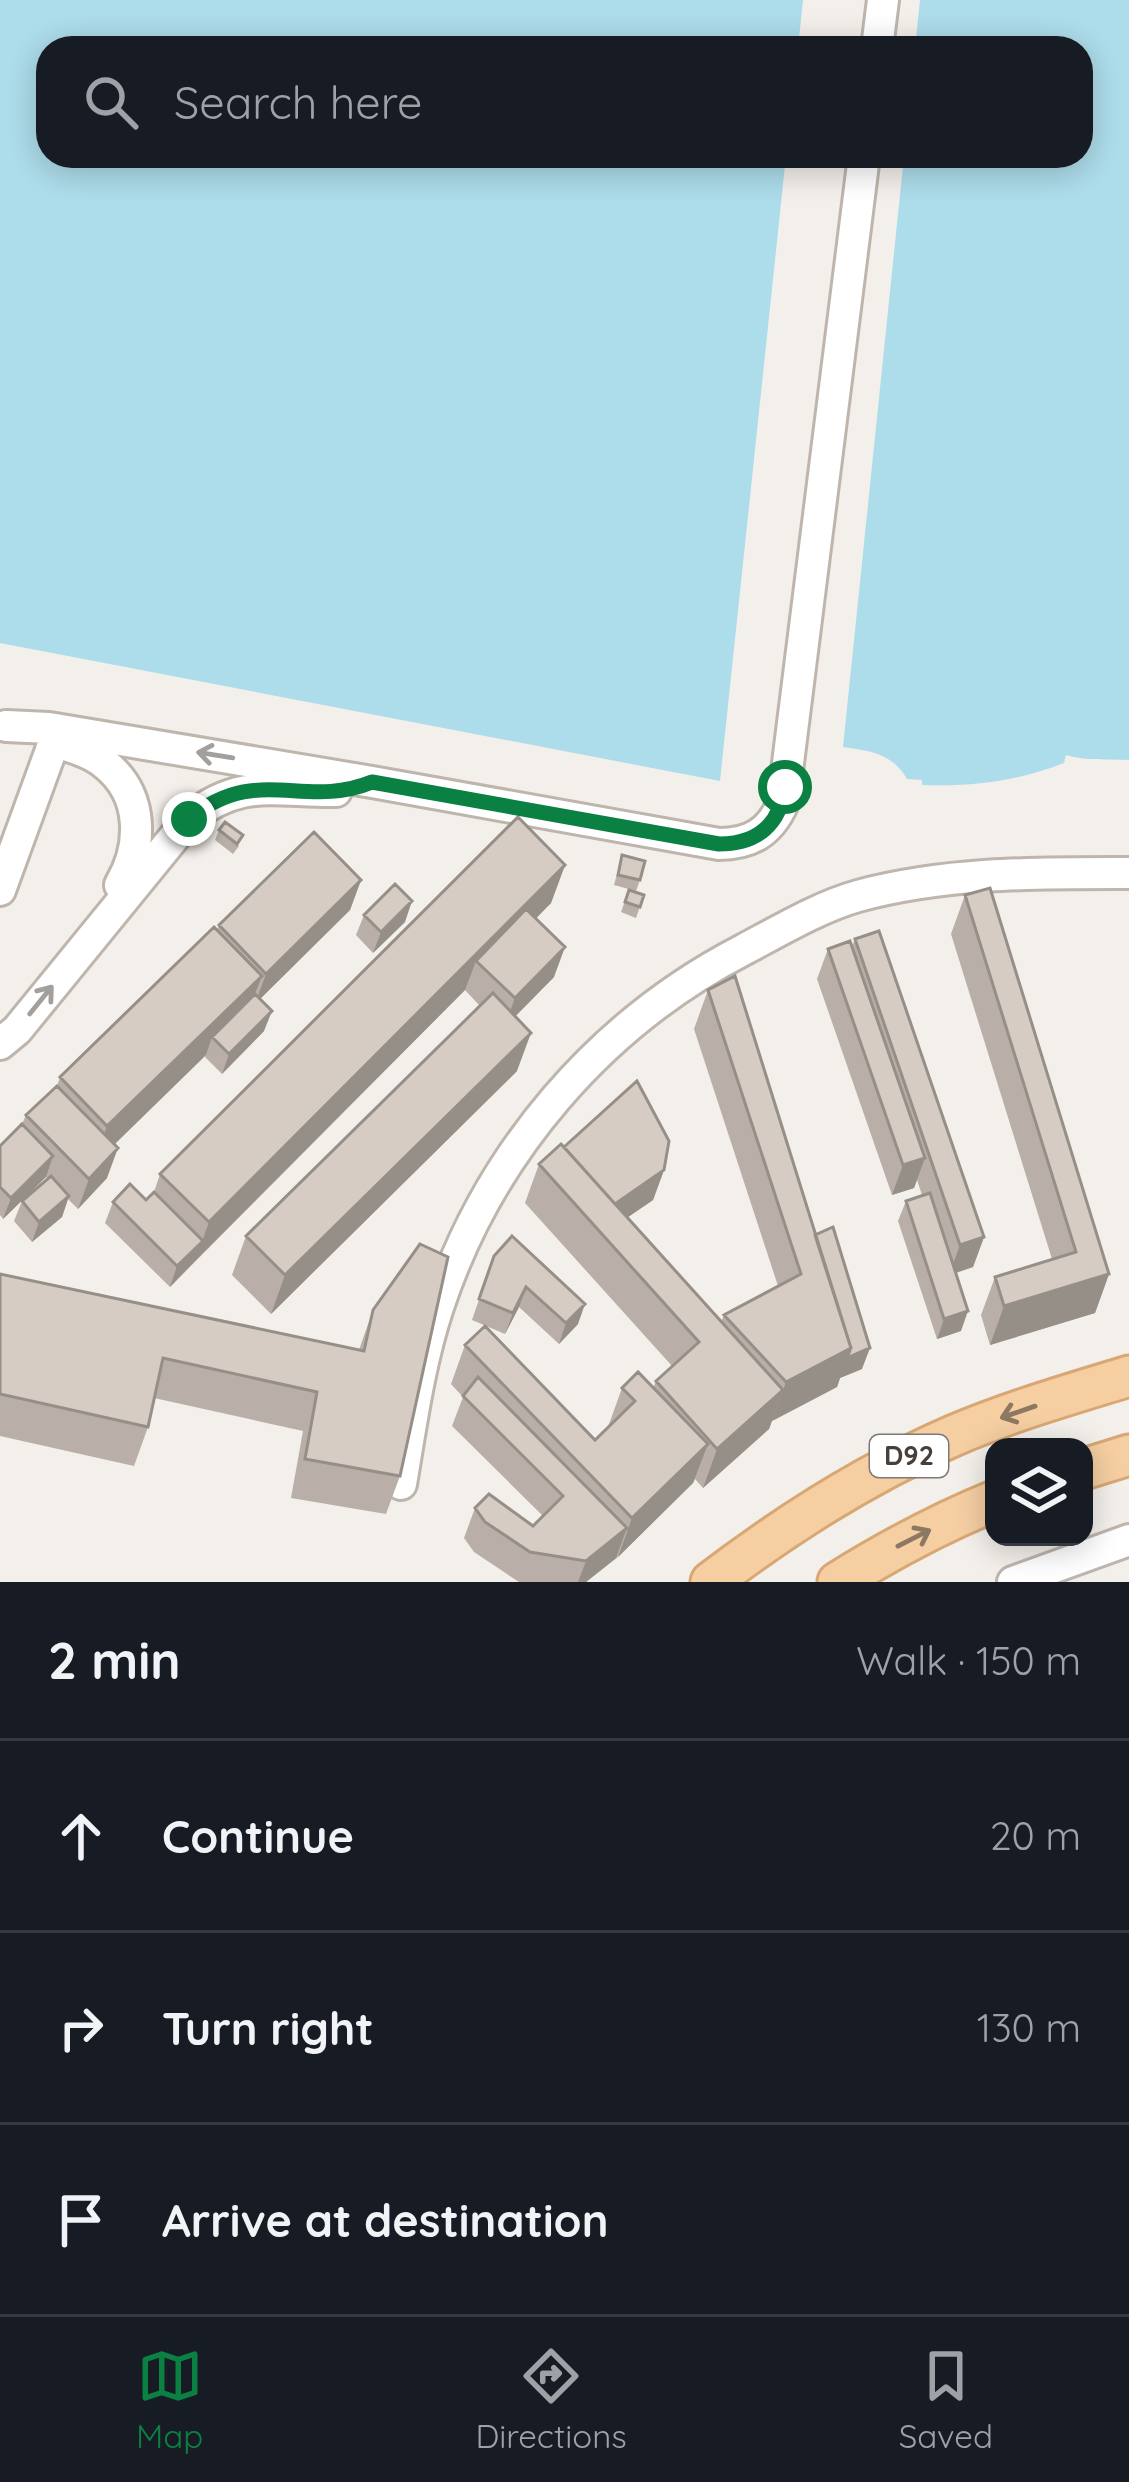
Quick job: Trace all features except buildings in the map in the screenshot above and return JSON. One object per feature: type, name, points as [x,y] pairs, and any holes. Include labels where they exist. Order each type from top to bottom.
[{"type":"main road","name":"D92","points":[[711,1582],[798,1520],[904,1459],[958,1433],[1129,1376]]},
{"type":"main road","points":[[1093,1465],[1129,1455]]},
{"type":"main road","name":"D92","points":[[838,1582],[879,1556],[985,1505]]},
{"type":"street","points":[[878,36],[883,0]]},
{"type":"street","points":[[3,726],[49,728],[719,844],[752,840],[776,818],[783,803],[862,168]]},
{"type":"street","points":[[3,726],[82,751],[104,763],[122,781],[133,802],[138,827],[135,852],[79,952]]},
{"type":"street","points":[[0,890],[54,742]]},
{"type":"street","points":[[0,1044],[17,1030],[189,819],[207,804],[252,789],[339,791],[372,782]]},
{"type":"street","points":[[401,1484],[438,1307],[475,1218],[525,1136],[578,1072],[639,1016],[707,968],[854,897],[936,880],[1019,873],[1129,873]]},
{"type":"street","points":[[1013,1582],[1119,1544]]},
{"type":"street","points":[[1104,1582],[1119,1544]]},
{"type":"water","points":[[0,0],[803,0],[799,36],[36,36],[36,168],[785,168],[720,781],[0,643]]},
{"type":"water","points":[[920,0],[1129,0],[1129,760],[1066,755],[1064,763],[1012,778],[922,785],[922,780],[907,779],[879,755],[843,747],[903,168],[1093,168],[1093,36],[916,36]]},
{"type":"route","points":[[189,819],[207,804],[252,789],[339,791],[372,782],[736,844],[765,831],[783,803],[785,787]]}]
